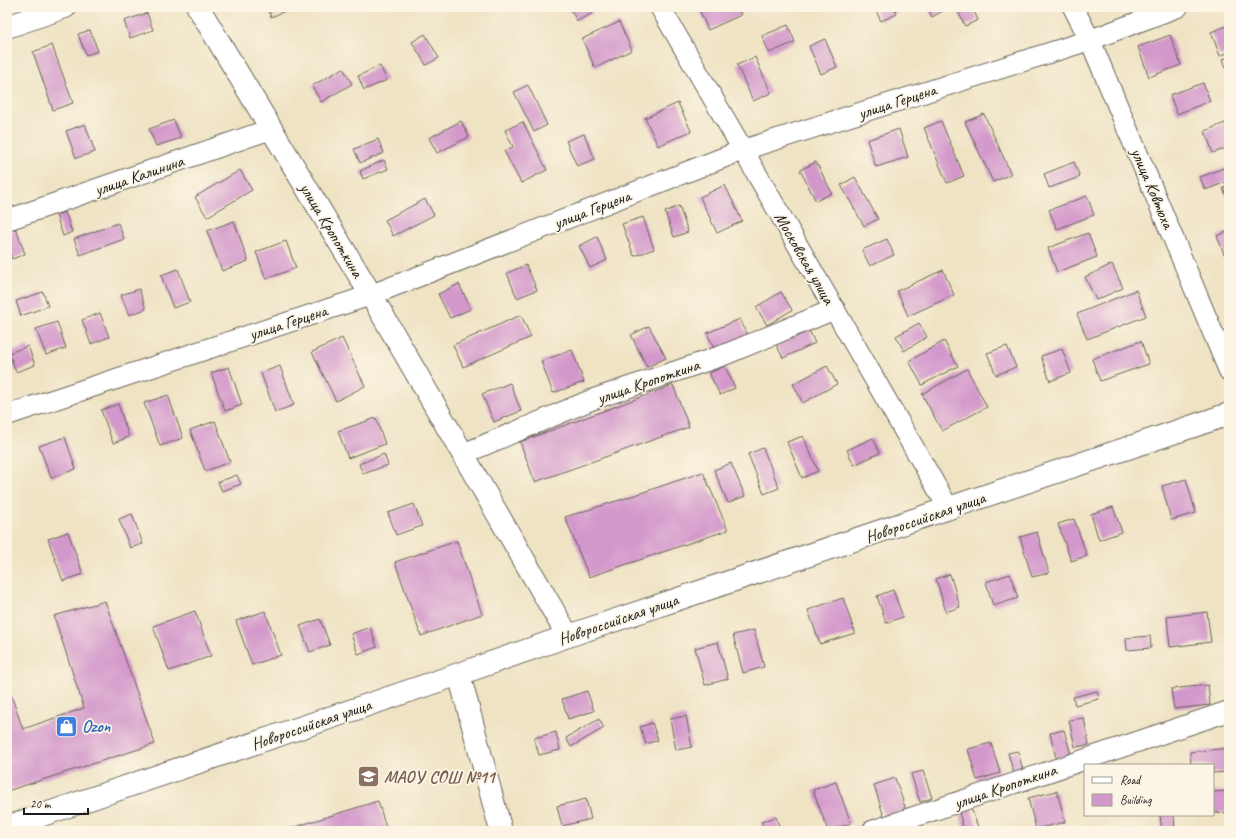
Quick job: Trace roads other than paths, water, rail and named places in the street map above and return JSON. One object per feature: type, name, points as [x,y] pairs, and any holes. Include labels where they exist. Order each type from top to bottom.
[{"type":"main road","points":[[7,27],[65,7]]},
{"type":"main road","name":"улица Кропоткина","points":[[198,7],[371,295],[568,636]]},
{"type":"main road","name":"Новороссийская улица","points":[[7,827],[568,636],[1229,414]]},
{"type":"main road","points":[[459,674],[501,831]]},
{"type":"street","name":"Московская улица","points":[[660,7],[949,509]]},
{"type":"street","name":"улица Ковтюха","points":[[1073,7],[1090,40],[1229,370]]},
{"type":"street","name":"улица Герцена","points":[[7,415],[371,295],[743,150],[1090,40],[1178,7]]},
{"type":"street","name":"улица Калинина","points":[[7,220],[271,129]]},
{"type":"street","name":"улица Кропоткина","points":[[463,454],[591,400],[724,355],[835,310]]},
{"type":"street","name":"улица Кропоткина","points":[[872,831],[1229,711]]},
{"type":"place","name":"Ozon","points":[[67,726]]},
{"type":"place","name":"МАОУ СОШ №11","points":[[369,777]]}]
